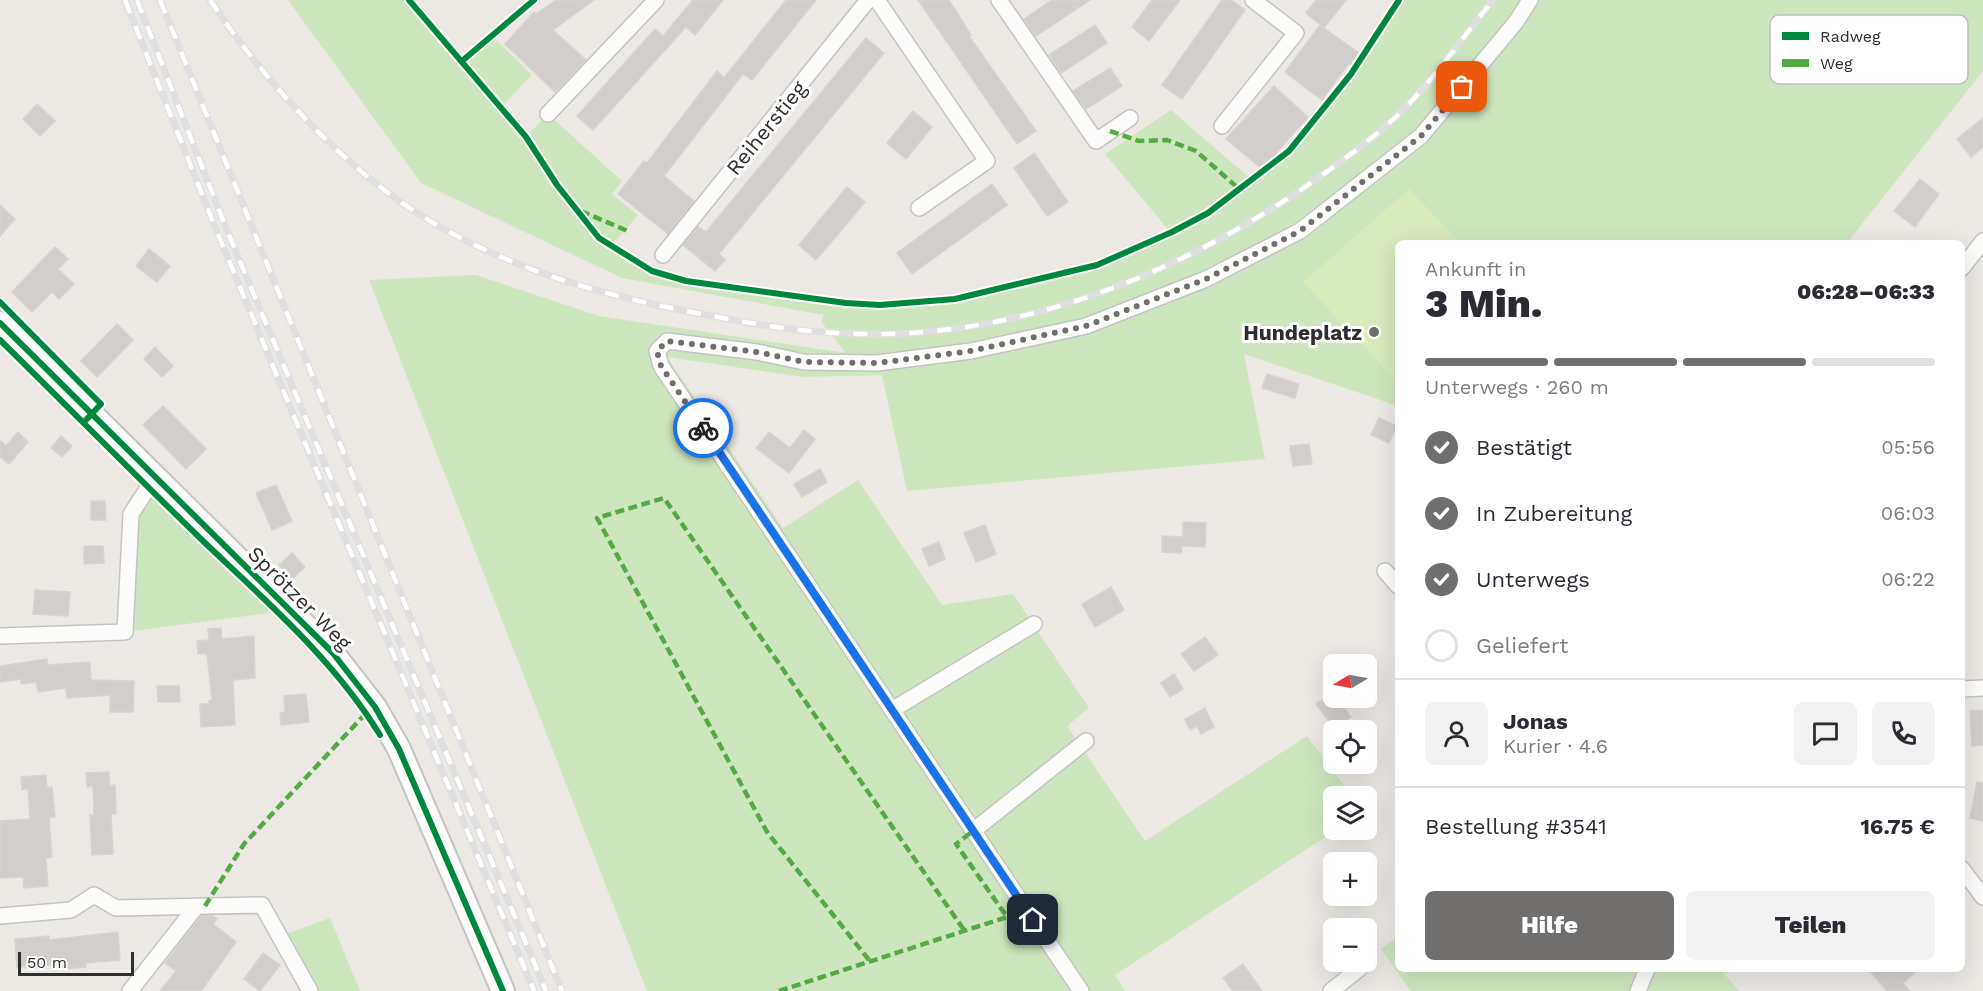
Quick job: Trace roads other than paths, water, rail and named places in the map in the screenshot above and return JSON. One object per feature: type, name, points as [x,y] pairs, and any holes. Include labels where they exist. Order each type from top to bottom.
[{"type":"street","points":[[548,114],[656,0]]},
{"type":"street","name":"Reiherstieg","points":[[663,255],[868,0]]},
{"type":"street","points":[[877,0],[987,161],[919,208]]},
{"type":"street","points":[[999,0],[1096,141],[1130,118]]},
{"type":"street","points":[[1222,126],[1296,33],[1253,0]]},
{"type":"street","points":[[1081,991],[661,366],[657,351],[667,341],[757,352],[804,362],[877,363],[971,351],[1086,326],[1206,279],[1300,231],[1421,136],[1516,21],[1530,0]]},
{"type":"street","points":[[1965,264],[1983,241]]},
{"type":"street","name":"Sprötzer Weg","points":[[0,323],[332,652],[375,707],[399,749],[503,991]]},
{"type":"street","points":[[0,636],[125,632],[131,514],[155,477]]},
{"type":"street","points":[[1385,571],[1395,583]]},
{"type":"street","points":[[892,710],[1034,624]]},
{"type":"street","points":[[1965,689],[1983,688]]},
{"type":"street","points":[[973,831],[1086,741]]},
{"type":"street","points":[[1965,873],[1983,897]]},
{"type":"street","points":[[0,916],[71,910],[94,895],[116,908],[262,905],[310,991]]},
{"type":"street","points":[[130,991],[201,906]]},
{"type":"street","points":[[1331,991],[1355,972]]},
{"type":"street","points":[[1638,991],[1646,972]]},
{"type":"railway","points":[[125,0],[217,232],[534,991]]},
{"type":"railway","points":[[137,0],[226,228],[546,991]]},
{"type":"railway","points":[[160,0],[562,991]]},
{"type":"railway","points":[[210,0],[233,33],[286,98],[346,158],[412,210],[474,245],[560,279],[650,304],[771,326],[816,332],[861,334],[931,331],[1000,321],[1068,303],[1134,280],[1198,250],[1260,216],[1319,178],[1374,136],[1422,89],[1493,0]]},
{"type":"place","name":"Hundeplatz","points":[[1374,332]]}]
